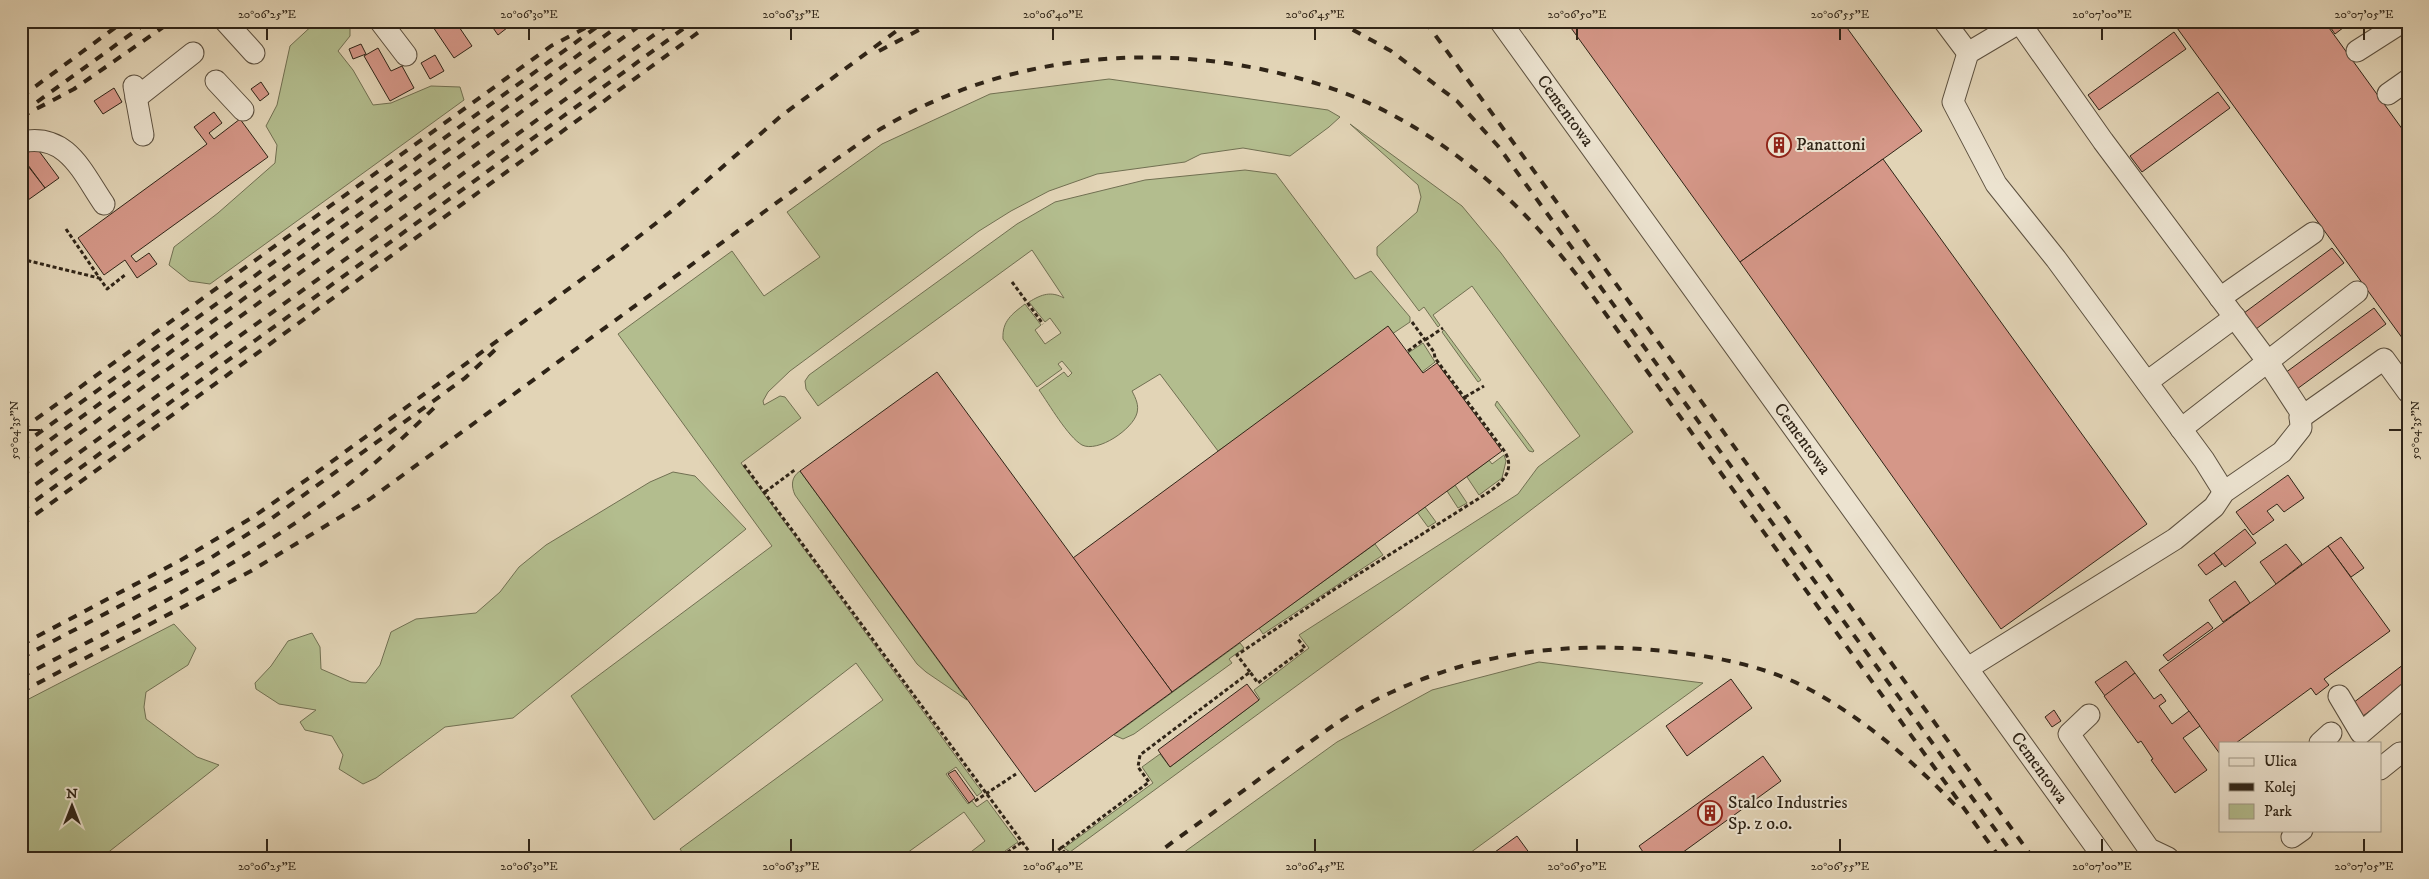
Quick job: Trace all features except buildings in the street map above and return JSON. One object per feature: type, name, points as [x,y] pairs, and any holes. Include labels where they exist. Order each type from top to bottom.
[{"type":"lane","points":[[225,21],[254,53]]},
{"type":"lane","points":[[380,21],[406,55]]},
{"type":"lane","name":"Cementowa","points":[[1500,21],[2104,858]]},
{"type":"lane","points":[[1944,21],[1968,53]]},
{"type":"lane","points":[[2357,51],[2404,21]]},
{"type":"lane","points":[[1968,668],[2175,539],[2214,507],[2224,492],[2282,452],[2300,428],[2300,411],[2268,362],[2103,141],[2021,22],[1968,53],[1953,102],[1996,184],[2056,259],[2182,429],[2224,492]]},
{"type":"lane","points":[[143,135],[135,91],[193,53]]},
{"type":"lane","points":[[2388,94],[2408,80]]},
{"type":"lane","points":[[216,81],[243,110]]},
{"type":"lane","points":[[21,142],[38,141],[53,144],[66,150],[104,204]]},
{"type":"lane","points":[[2220,298],[2313,233]]},
{"type":"lane","points":[[2182,429],[2357,292]]},
{"type":"lane","points":[[2146,382],[2235,317]]},
{"type":"lane","points":[[2300,418],[2384,359],[2408,392]]},
{"type":"lane","points":[[2339,696],[2361,732],[2408,693]]},
{"type":"lane","points":[[2089,715],[2069,734],[2149,849],[2168,858]]},
{"type":"lane","points":[[2382,767],[2400,753]]},
{"type":"path","points":[[66,229],[106,289],[125,276]]},
{"type":"path","points":[[21,259],[99,278]]},
{"type":"path","points":[[1012,282],[1043,324]]},
{"type":"path","points":[[1297,638],[1305,648],[1258,683],[1238,655],[1335,589],[1503,482],[1508,470],[1506,455],[1435,358],[1434,352],[1412,322]]},
{"type":"path","points":[[1408,351],[1443,328]]},
{"type":"path","points":[[1465,397],[1484,386]]},
{"type":"path","points":[[744,464],[1034,858]]},
{"type":"path","points":[[765,492],[796,469]]},
{"type":"path","points":[[1048,858],[1149,782],[1138,767],[1140,754],[1250,672]]},
{"type":"path","points":[[975,801],[1016,774]]},
{"type":"path","points":[[1012,858],[1008,852],[1022,842]]},
{"type":"path","points":[[1061,848],[1069,858]]},
{"type":"green space","points":[[317,21],[350,21],[350,36],[338,51],[353,70],[373,105],[391,103],[431,86],[460,87],[464,100],[210,284],[189,281],[169,265],[174,247],[218,213],[275,163],[277,145],[266,126],[277,105],[290,46]]},
{"type":"green space","points":[[1109,79],[1328,110],[1340,117],[1290,156],[1243,148],[1201,154],[1185,162],[1097,174],[1049,191],[1011,211],[979,231],[790,371],[768,392],[763,401],[764,405],[780,396],[785,397],[801,418],[741,463],[982,792],[977,796],[956,767],[946,774],[968,804],[972,801],[977,807],[987,800],[1018,842],[1005,851],[1009,858],[963,858],[985,841],[964,812],[900,858],[686,858],[680,849],[883,700],[856,663],[654,820],[571,696],[772,546],[618,334],[732,251],[764,296],[820,257],[787,212],[882,144],[990,94]]},
{"type":"green space","points":[[1350,124],[1462,206],[1501,253],[1633,432],[1400,610],[1070,852],[1064,848],[1153,783],[1142,767],[1160,754],[1170,767],[1260,699],[1254,690],[1309,648],[1299,635],[1518,494],[1538,467],[1580,436],[1472,286],[1433,315],[1440,325],[1438,327],[1424,307],[1419,311],[1377,255],[1377,247],[1417,212],[1421,197],[1418,185]]},
{"type":"green space","points":[[1245,170],[1276,174],[1355,279],[1371,271],[1410,317],[1410,322],[1218,451],[1160,374],[1132,391],[1136,399],[1137,413],[1129,426],[1114,438],[1097,446],[1089,447],[1082,445],[1071,435],[1039,390],[1064,372],[1068,377],[1072,373],[1062,361],[1058,364],[1062,369],[1037,387],[1003,339],[1006,323],[1025,304],[1041,325],[1035,330],[1045,344],[1061,333],[1050,318],[1045,322],[1029,302],[1046,294],[1064,298],[1032,250],[818,406],[806,389],[805,381],[809,375],[1017,224],[1055,202],[1145,180]]},
{"type":"green space","points":[[1444,330],[1481,380],[1478,382],[1442,332]]},
{"type":"green space","points":[[1423,343],[1435,362],[1422,372],[1408,353]]},
{"type":"green space","points":[[1497,401],[1533,452],[1529,451],[1495,405]]},
{"type":"green space","points":[[1504,455],[1506,461],[1502,478],[1479,495],[1467,477],[1489,460],[1492,464]]},
{"type":"green space","points":[[800,471],[967,700],[917,664],[795,495],[793,482],[795,476]]},
{"type":"green space","points":[[673,472],[695,476],[746,529],[513,718],[445,727],[376,778],[363,784],[339,769],[343,755],[332,736],[305,730],[300,722],[316,710],[279,704],[256,689],[255,683],[271,666],[288,641],[312,633],[320,647],[321,669],[351,682],[366,683],[380,665],[391,632],[416,619],[476,613],[500,592],[519,567],[546,545],[650,482]]},
{"type":"green space","points":[[1455,485],[1467,503],[1458,508],[1447,491]]},
{"type":"green space","points":[[1425,507],[1436,522],[1428,527],[1417,512]]},
{"type":"green space","points":[[1375,544],[1383,555],[1263,634],[1259,628]]},
{"type":"green space","points":[[174,624],[196,648],[188,665],[146,692],[144,707],[146,719],[197,757],[219,765],[101,858],[21,858],[21,703]]},
{"type":"green space","points":[[1240,643],[1244,648],[1229,659],[1232,663],[1134,734],[1123,739],[1114,735]]},
{"type":"green space","points":[[1539,662],[1703,683],[1463,858],[1176,858],[1337,742],[1432,690]]},
{"type":"railway","points":[[21,97],[124,21]]},
{"type":"railway","points":[[37,102],[149,21]]},
{"type":"railway","points":[[21,117],[74,89],[172,21]]},
{"type":"railway","points":[[21,446],[605,21]]},
{"type":"railway","points":[[21,461],[625,21]]},
{"type":"railway","points":[[21,476],[646,21]]},
{"type":"railway","points":[[21,495],[673,21]]},
{"type":"railway","points":[[21,511],[694,21]]},
{"type":"railway","points":[[21,525],[714,21]]},
{"type":"railway","points":[[21,645],[181,560],[253,517],[316,473],[615,255],[673,210],[781,116],[910,21]]},
{"type":"railway","points":[[879,51],[936,21]]},
{"type":"railway","points":[[1337,21],[1391,51],[1457,101],[1498,146],[2016,858]]},
{"type":"railway","points":[[1425,21],[2033,858]]},
{"type":"railway","points":[[21,430],[551,46],[591,25]]},
{"type":"railway","points":[[21,692],[251,571],[370,499],[838,158],[884,127],[937,100],[992,80],[1049,66],[1107,59],[1166,58],[1225,63],[1283,74],[1359,99],[1397,117],[1434,140],[1469,165],[1514,204],[1553,246],[1589,291],[2000,858]]},
{"type":"railway","points":[[21,658],[209,559],[268,521],[465,378],[495,350]]},
{"type":"railway","points":[[21,677],[142,614],[260,546],[335,495],[399,441],[435,407]]},
{"type":"railway","points":[[1151,858],[1318,736],[1347,716],[1377,699],[1427,677],[1462,666],[1498,657],[1571,648],[1645,649],[1698,655],[1761,669],[1791,680],[1826,699],[1866,725],[1921,771],[1955,805]]},
{"type":"place","name":"Panattoni","points":[[1779,145]]},
{"type":"place","name":"Stalco Industries Sp. z o.o.","points":[[1710,813]]}]
